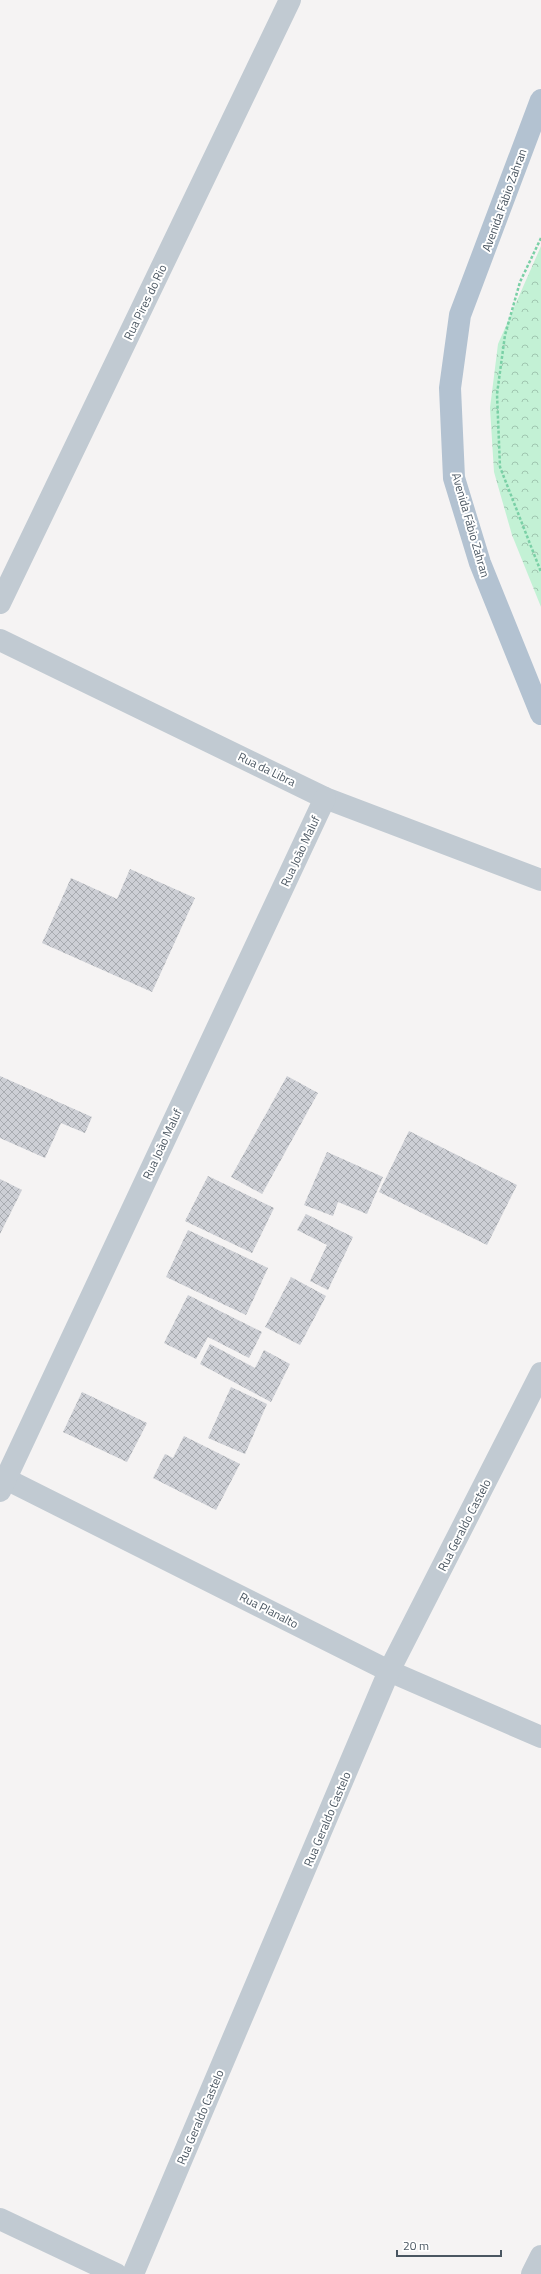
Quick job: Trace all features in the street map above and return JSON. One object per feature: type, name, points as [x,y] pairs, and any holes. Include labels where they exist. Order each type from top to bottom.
[{"type":"main road","name":"Avenida Fábio Zahran","points":[[541,100],[460,315],[450,388],[454,478],[480,563],[541,714]]},
{"type":"street","name":"Rua Pires do Rio","points":[[0,603],[290,0]]},
{"type":"street","name":"Rua da Libra","points":[[0,640],[325,798],[541,880]]},
{"type":"street","name":"Rua João Maluf","points":[[2,1482],[325,798]]},
{"type":"street","name":"Rua Geraldo Castelo","points":[[133,2274],[389,1671],[541,1373]]},
{"type":"street","name":"Rua Planalto","points":[[2,1482],[389,1671],[541,1736]]},
{"type":"street","points":[[0,2219],[116,2274]]},
{"type":"street","points":[[532,2274],[541,2256]]},
{"type":"path","points":[[541,238],[520,282],[505,335],[497,394],[500,467],[541,572]]},
{"type":"green space","points":[[541,246],[541,607],[512,535],[494,472],[490,408],[498,344]]},
{"type":"building","points":[[130,869],[195,898],[152,992],[42,943],[71,878],[117,899]]},
{"type":"building","points":[[0,1076],[92,1117],[85,1133],[61,1123],[45,1158],[0,1138]]},
{"type":"building","points":[[287,1076],[318,1093],[262,1194],[231,1177]]},
{"type":"building","points":[[409,1131],[517,1185],[487,1245],[379,1192]]},
{"type":"building","points":[[327,1152],[383,1177],[367,1214],[338,1202],[333,1216],[304,1205]]},
{"type":"building","points":[[208,1176],[274,1208],[252,1253],[185,1221]]},
{"type":"building","points":[[0,1179],[22,1190],[0,1234]]},
{"type":"building","points":[[306,1214],[353,1237],[328,1290],[310,1281],[327,1245],[297,1230]]},
{"type":"building","points":[[188,1230],[268,1268],[246,1315],[166,1277]]},
{"type":"building","points":[[291,1277],[326,1296],[300,1345],[265,1327]]},
{"type":"building","points":[[188,1295],[262,1332],[249,1358],[208,1337],[196,1359],[164,1343]]},
{"type":"building","points":[[210,1344],[255,1368],[264,1350],[290,1364],[271,1402],[200,1364]]},
{"type":"building","points":[[231,1387],[267,1404],[245,1454],[208,1438]]},
{"type":"building","points":[[82,1392],[147,1423],[127,1462],[63,1432]]},
{"type":"building","points":[[184,1436],[240,1464],[216,1510],[153,1478],[165,1454],[173,1458]]}]
